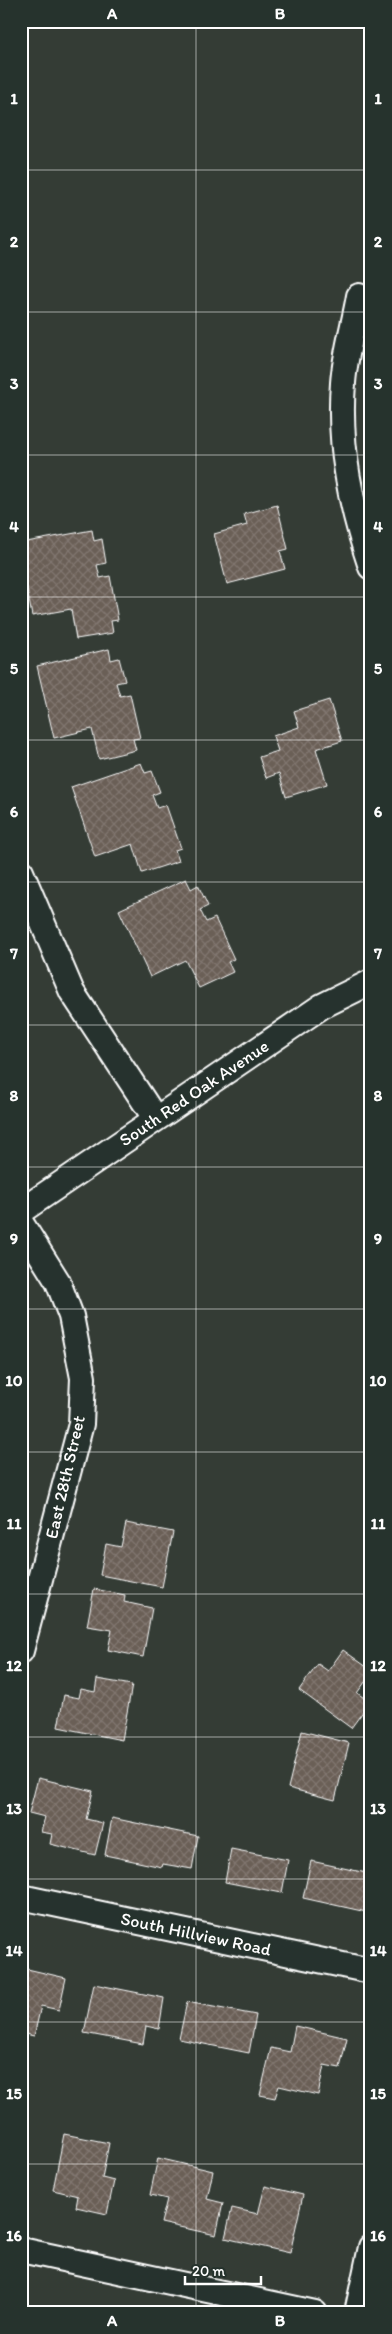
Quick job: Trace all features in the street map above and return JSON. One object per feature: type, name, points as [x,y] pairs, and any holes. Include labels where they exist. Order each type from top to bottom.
[{"type":"street","points":[[359,296],[343,382],[342,431],[352,506],[371,567]]},
{"type":"street","points":[[21,872],[72,992],[155,1118]]},
{"type":"street","name":"South Red Oak Avenue","points":[[21,1211],[322,1006],[371,982]]},
{"type":"street","name":"East 28th Street","points":[[21,1224],[58,1282],[71,1316],[83,1378],[81,1424],[21,1651]]},
{"type":"street","name":"South Hillview Road","points":[[21,1897],[371,1971]]},
{"type":"street","points":[[357,2313],[371,2247]]},
{"type":"street","points":[[21,2250],[315,2313]]},
{"type":"building","points":[[277,505],[288,549],[280,551],[285,569],[227,584],[214,534],[247,525],[244,514]]},
{"type":"building","points":[[92,530],[94,541],[102,539],[106,563],[97,565],[100,578],[110,576],[118,620],[111,621],[113,633],[76,639],[71,609],[32,616],[21,557],[21,543]]},
{"type":"building","points":[[109,649],[111,660],[119,658],[125,681],[116,683],[120,696],[130,694],[140,738],[133,739],[136,750],[99,759],[92,729],[54,738],[37,666]]},
{"type":"building","points":[[329,700],[342,741],[316,749],[327,784],[286,797],[279,773],[266,778],[259,757],[278,751],[273,736],[299,727],[294,711]]},
{"type":"building","points":[[141,763],[145,773],[152,771],[160,792],[152,795],[157,808],[166,805],[181,848],[175,850],[179,861],[142,873],[133,844],[95,857],[71,787]]},
{"type":"building","points":[[186,879],[191,889],[198,885],[208,906],[200,910],[206,922],[215,918],[234,959],[228,962],[233,972],[199,988],[185,960],[150,977],[119,910]]},
{"type":"building","points":[[126,1523],[173,1532],[162,1587],[100,1575],[106,1544],[121,1547]]},
{"type":"building","points":[[94,1589],[125,1595],[124,1602],[152,1608],[143,1657],[108,1650],[112,1630],[87,1626]]},
{"type":"building","points":[[343,1650],[371,1670],[371,1674],[357,1693],[370,1702],[351,1728],[299,1690],[318,1664],[328,1671]]},
{"type":"building","points":[[97,1679],[132,1685],[122,1740],[58,1727],[64,1695],[79,1698],[81,1689],[95,1692]]},
{"type":"building","points":[[302,1731],[349,1743],[335,1800],[288,1788]]},
{"type":"building","points":[[38,1778],[93,1791],[86,1819],[103,1823],[95,1855],[50,1844],[52,1834],[41,1832],[45,1817],[29,1813]]},
{"type":"building","points":[[112,1818],[198,1836],[192,1869],[163,1864],[162,1867],[105,1855]]},
{"type":"building","points":[[231,1849],[288,1860],[282,1893],[225,1882]]},
{"type":"building","points":[[311,1861],[371,1874],[371,1913],[303,1898]]},
{"type":"building","points":[[23,1968],[66,1978],[59,2010],[41,2006],[34,2036],[21,2033],[21,1978]]},
{"type":"building","points":[[94,1984],[164,1998],[159,2029],[146,2026],[143,2044],[84,2033]]},
{"type":"building","points":[[187,2002],[256,2015],[249,2053],[179,2039]]},
{"type":"building","points":[[295,2026],[347,2038],[340,2068],[324,2065],[318,2095],[279,2086],[275,2098],[260,2095],[271,2048],[290,2052]]},
{"type":"building","points":[[64,2134],[109,2143],[102,2178],[114,2181],[107,2214],[76,2207],[78,2196],[53,2190]]},
{"type":"building","points":[[158,2158],[213,2171],[207,2199],[223,2203],[216,2235],[161,2223],[167,2199],[150,2195]]},
{"type":"building","points":[[265,2186],[303,2195],[290,2253],[225,2238],[232,2208],[258,2214]]}]
